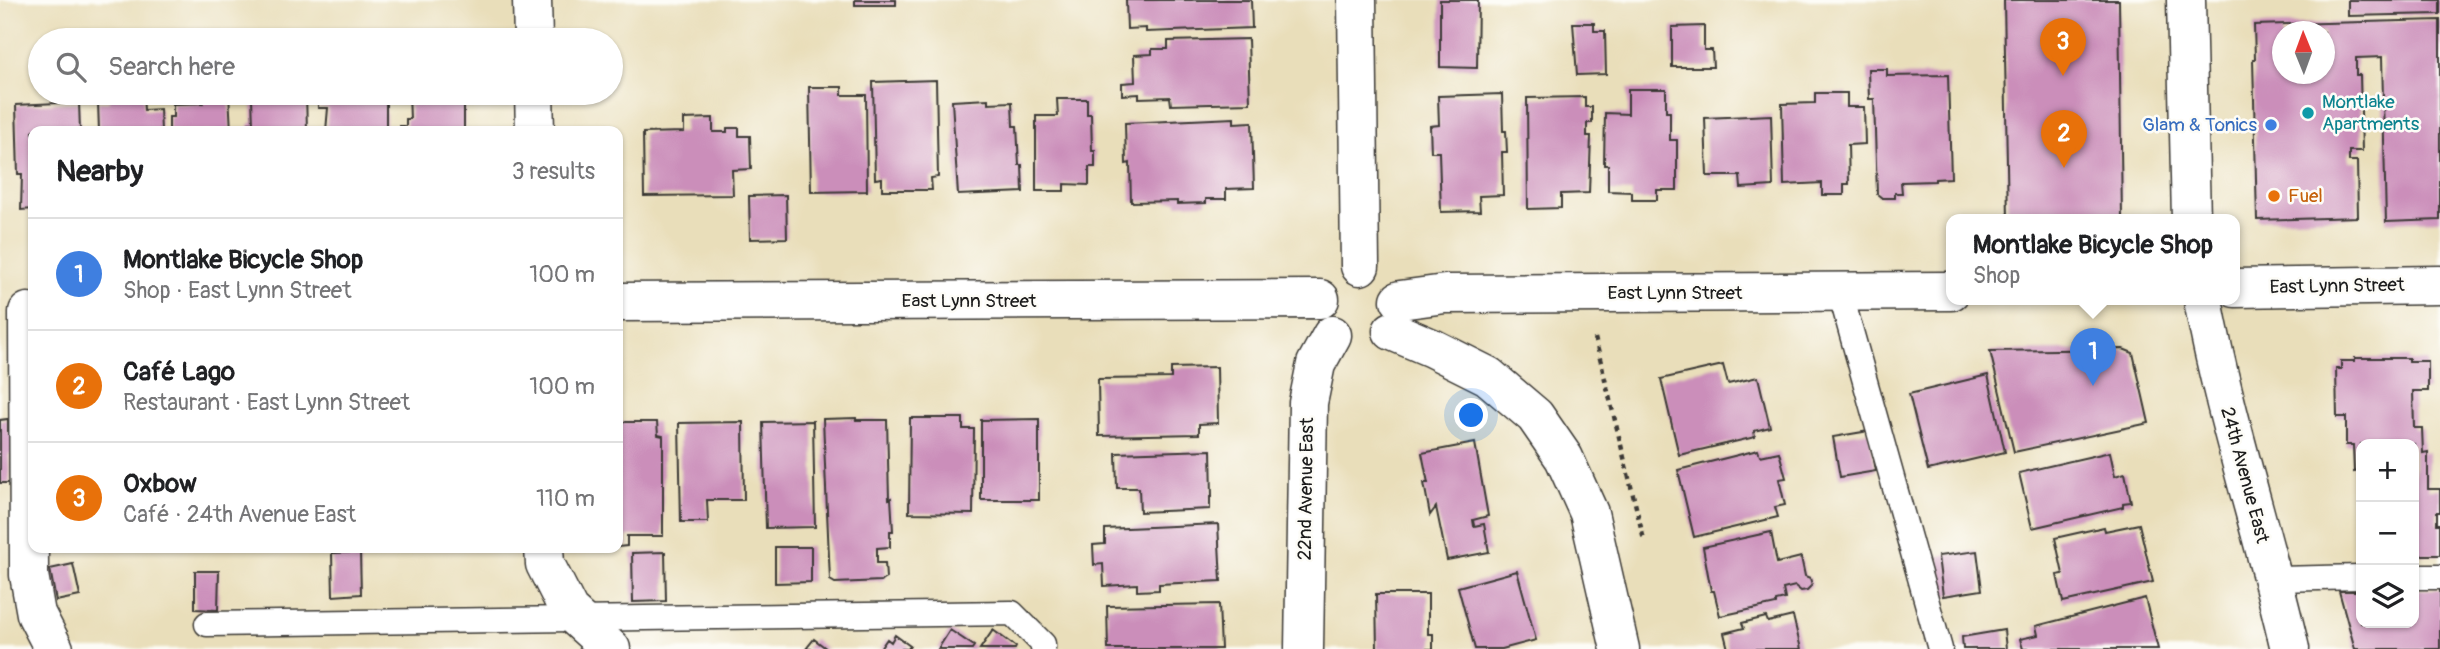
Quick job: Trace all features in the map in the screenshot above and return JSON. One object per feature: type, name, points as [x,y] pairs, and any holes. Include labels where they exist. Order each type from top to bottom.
[{"type":"street","points":[[532,0],[533,28]]},
{"type":"street","points":[[1357,0],[1360,266]]},
{"type":"street","points":[[2186,0],[2191,214]]},
{"type":"street","points":[[534,105],[535,126]]},
{"type":"street","points":[[1371,267],[1394,282],[1396,316],[1381,342],[1355,346],[1343,342],[1326,317],[1325,286],[1333,276],[1344,269],[1371,267]]},
{"type":"street","name":"East Lynn Street","points":[[2240,288],[2440,285]]},
{"type":"street","name":"East Lynn Street","points":[[1396,316],[1444,294],[1946,290]]},
{"type":"street","name":"East Lynn Street","points":[[623,302],[1326,317]]},
{"type":"street","name":"24th Avenue East","points":[[2204,305],[2210,342],[2290,649]]},
{"type":"street","points":[[20,312],[28,522]]},
{"type":"street","points":[[1396,316],[1432,348],[1488,376],[1535,415],[1564,458],[1589,513],[1620,649]]},
{"type":"street","name":"22nd Avenue East","points":[[1304,649],[1308,403],[1326,317]]},
{"type":"street","points":[[29,553],[36,614],[54,649]]},
{"type":"street","points":[[544,556],[569,611],[611,649]]},
{"type":"lane","points":[[1840,292],[1940,649]]},
{"type":"lane","points":[[2419,577],[2440,577]]},
{"type":"lane","points":[[2273,579],[2356,578]]},
{"type":"lane","points":[[207,624],[1012,613],[1043,644],[1043,649]]},
{"type":"path","points":[[1595,338],[1644,540]]},
{"type":"building","points":[[855,0],[896,0],[896,5],[855,5]]},
{"type":"building","points":[[1126,0],[1251,0],[1252,28],[1146,32],[1146,28],[1127,29]]},
{"type":"building","points":[[1440,0],[1478,0],[1477,68],[1440,67]]},
{"type":"building","points":[[2004,0],[2119,0],[2122,214],[2008,214]]},
{"type":"building","points":[[2348,0],[2440,0],[2440,14],[2348,16]]},
{"type":"building","name":"Montlake Apartments","points":[[2440,20],[2440,220],[2386,222],[2382,57],[2356,58],[2356,75],[2360,75],[2362,151],[2349,151],[2349,161],[2357,161],[2358,217],[2257,220],[2254,25],[2272,25],[2272,84],[2335,84],[2335,23]]},
{"type":"building","points":[[1573,23],[1594,23],[1594,31],[1605,31],[1606,74],[1577,75]]},
{"type":"building","points":[[1704,26],[1704,50],[1712,50],[1713,67],[1672,67],[1672,27]]},
{"type":"building","points":[[1248,39],[1250,103],[1171,105],[1170,97],[1139,98],[1139,94],[1122,95],[1122,83],[1135,82],[1134,55],[1152,54],[1152,49],[1168,49],[1168,41]]},
{"type":"building","points":[[1868,69],[1887,69],[1887,76],[1948,75],[1951,178],[1901,182],[1902,193],[1895,193],[1895,198],[1882,198],[1877,194],[1874,99],[1869,99]]},
{"type":"building","points":[[936,80],[938,177],[931,178],[932,190],[882,190],[882,178],[875,179],[873,82]]},
{"type":"building","points":[[809,87],[842,87],[842,95],[866,95],[867,191],[811,192]]},
{"type":"building","points":[[1628,89],[1666,89],[1666,112],[1670,112],[1670,140],[1677,140],[1677,190],[1657,190],[1657,200],[1632,200],[1632,192],[1608,191],[1608,165],[1604,165],[1605,113],[1628,114]]},
{"type":"building","points":[[1815,93],[1847,93],[1847,107],[1864,107],[1865,144],[1848,145],[1849,184],[1844,184],[1844,195],[1822,195],[1822,183],[1784,185],[1782,104],[1815,103]]},
{"type":"building","points":[[1502,94],[1503,131],[1506,131],[1507,152],[1502,152],[1503,195],[1479,196],[1480,211],[1441,212],[1439,152],[1431,152],[1430,126],[1439,125],[1438,96]]},
{"type":"building","points":[[1585,97],[1585,107],[1592,107],[1592,123],[1587,123],[1587,136],[1591,136],[1589,193],[1561,194],[1561,208],[1528,209],[1527,98]]},
{"type":"building","points":[[988,99],[988,103],[1012,102],[1013,126],[1017,126],[1019,165],[1022,165],[1023,192],[958,195],[952,101]]},
{"type":"building","points":[[1057,99],[1087,99],[1087,114],[1091,114],[1095,167],[1089,167],[1089,185],[1064,184],[1064,191],[1036,191],[1036,116],[1058,116]]},
{"type":"building","points":[[16,105],[79,105],[80,126],[28,126],[28,209],[21,210],[22,174],[18,174]]},
{"type":"building","points":[[98,105],[144,105],[144,110],[160,109],[161,126],[99,126]]},
{"type":"building","points":[[173,105],[230,105],[231,126],[169,126],[169,117],[173,117]]},
{"type":"building","points":[[252,105],[306,105],[307,126],[249,126],[249,123],[253,123]]},
{"type":"building","points":[[318,105],[386,105],[386,126],[326,126],[328,108],[318,108]]},
{"type":"building","points":[[409,105],[464,105],[464,126],[406,126],[406,119],[410,119]]},
{"type":"building","points":[[1771,115],[1773,186],[1741,188],[1740,176],[1707,176],[1705,118]]},
{"type":"building","points":[[713,118],[713,132],[727,132],[727,128],[739,128],[739,136],[750,136],[751,169],[732,170],[733,195],[644,196],[643,133],[684,132],[684,119]]},
{"type":"building","points":[[1234,118],[1234,123],[1252,122],[1254,188],[1226,189],[1226,199],[1206,199],[1206,203],[1131,202],[1130,163],[1126,164],[1125,123]]},
{"type":"building","points":[[786,195],[787,238],[750,239],[749,196]]},
{"type":"building","points":[[2123,349],[2133,353],[2149,423],[2014,452],[1990,351]]},
{"type":"building","points":[[2355,358],[2409,358],[2409,361],[2428,361],[2428,391],[2413,391],[2414,428],[2422,428],[2423,453],[2428,452],[2428,489],[2440,489],[2437,524],[2440,524],[2440,555],[2419,555],[2419,439],[2356,439],[2354,472],[2353,445],[2346,445],[2346,417],[2337,417],[2336,369],[2341,369],[2341,361],[2355,361]]},
{"type":"building","points":[[1723,365],[1728,384],[1758,377],[1770,427],[1754,431],[1755,437],[1679,455],[1661,379]]},
{"type":"building","points":[[1217,367],[1218,423],[1199,424],[1199,434],[1099,436],[1098,379],[1171,378],[1171,368]]},
{"type":"building","points":[[1988,375],[2005,452],[1928,470],[1909,394]]},
{"type":"building","points":[[910,418],[963,418],[963,429],[974,429],[973,514],[909,513]]},
{"type":"building","points":[[8,419],[8,433],[15,433],[16,454],[9,454],[10,483],[0,483],[0,420]]},
{"type":"building","points":[[823,419],[887,420],[889,499],[891,498],[893,531],[890,531],[890,547],[877,548],[877,563],[885,563],[886,578],[881,581],[835,583],[830,580]]},
{"type":"building","points":[[1039,419],[1039,500],[981,500],[981,420]]},
{"type":"building","points":[[813,421],[815,527],[766,528],[763,422]]},
{"type":"building","points":[[623,422],[657,422],[658,435],[663,436],[663,536],[627,536],[627,546],[623,546]]},
{"type":"building","points":[[743,422],[744,500],[707,500],[708,522],[681,522],[679,423]]},
{"type":"building","points":[[1869,431],[1876,471],[1840,477],[1833,437]]},
{"type":"building","points":[[1475,443],[1488,516],[1473,520],[1474,526],[1484,524],[1489,552],[1447,560],[1436,507],[1430,515],[1424,483],[1428,483],[1422,453]]},
{"type":"building","points":[[1211,450],[1210,509],[1140,512],[1139,488],[1117,488],[1116,453]]},
{"type":"building","points":[[1758,450],[1760,456],[1779,452],[1786,478],[1779,479],[1785,505],[1775,507],[1778,517],[1694,537],[1678,470]]},
{"type":"building","points":[[2110,452],[2115,476],[2125,473],[2131,502],[2123,503],[2123,507],[2032,528],[2019,473]]},
{"type":"building","points":[[1218,524],[1221,581],[1159,584],[1159,590],[1137,591],[1137,584],[1104,586],[1103,564],[1094,565],[1093,545],[1105,544],[1105,529]]},
{"type":"building","points":[[2139,524],[2153,582],[2063,602],[2057,575],[2063,574],[2055,538],[2104,527],[2105,531]]},
{"type":"building","points":[[1771,532],[1777,563],[1801,557],[1805,576],[1810,578],[1812,585],[1801,591],[1795,586],[1783,589],[1785,599],[1776,601],[1776,604],[1720,616],[1714,591],[1711,591],[1703,547]]},
{"type":"building","points":[[775,547],[811,547],[811,582],[775,583]]},
{"type":"building","points":[[1977,551],[1982,590],[1943,596],[1938,556]]},
{"type":"building","points":[[665,552],[666,601],[633,602],[632,553]]},
{"type":"building","points":[[332,553],[360,553],[361,594],[333,596]]},
{"type":"building","points":[[73,564],[80,596],[56,601],[50,569]]},
{"type":"building","points":[[195,571],[219,571],[218,610],[195,609]]},
{"type":"building","points":[[1517,571],[1536,640],[1502,649],[1475,649],[1458,587]]},
{"type":"building","points":[[2419,589],[2440,589],[2440,649],[2355,649],[2339,591],[2356,591],[2356,628],[2419,628]]},
{"type":"building","points":[[1376,594],[1428,594],[1428,634],[1433,634],[1433,649],[1377,649]]},
{"type":"building","points":[[2145,598],[2158,649],[2023,649],[2020,639],[2038,635],[2036,626]]},
{"type":"building","points":[[1219,604],[1221,649],[1108,649],[1107,606]]},
{"type":"building","points":[[1793,616],[1801,649],[1728,649],[1724,633],[1744,628],[1742,623],[1766,617],[1768,622]]},
{"type":"building","points":[[950,630],[974,646],[972,649],[938,649]]},
{"type":"building","points":[[993,630],[1016,647],[1015,649],[980,649]]},
{"type":"building","points":[[2004,630],[2006,649],[1963,649],[1962,637]]},
{"type":"building","points":[[895,635],[910,646],[908,649],[880,649],[887,639],[891,642]]},
{"type":"building","points":[[814,639],[827,649],[806,649]]},
{"type":"place","name":"Oxbow","points":[[2063,76]]},
{"type":"place","name":"Montlake Apartments","points":[[2308,113]]},
{"type":"place","name":"Glam & Tonics","points":[[2271,125]]},
{"type":"place","name":"Café Lago","points":[[2064,168]]},
{"type":"place","name":"Fuel","points":[[2274,196]]},
{"type":"place","name":"Montlake Bicycle Shop","points":[[2093,386]]}]
